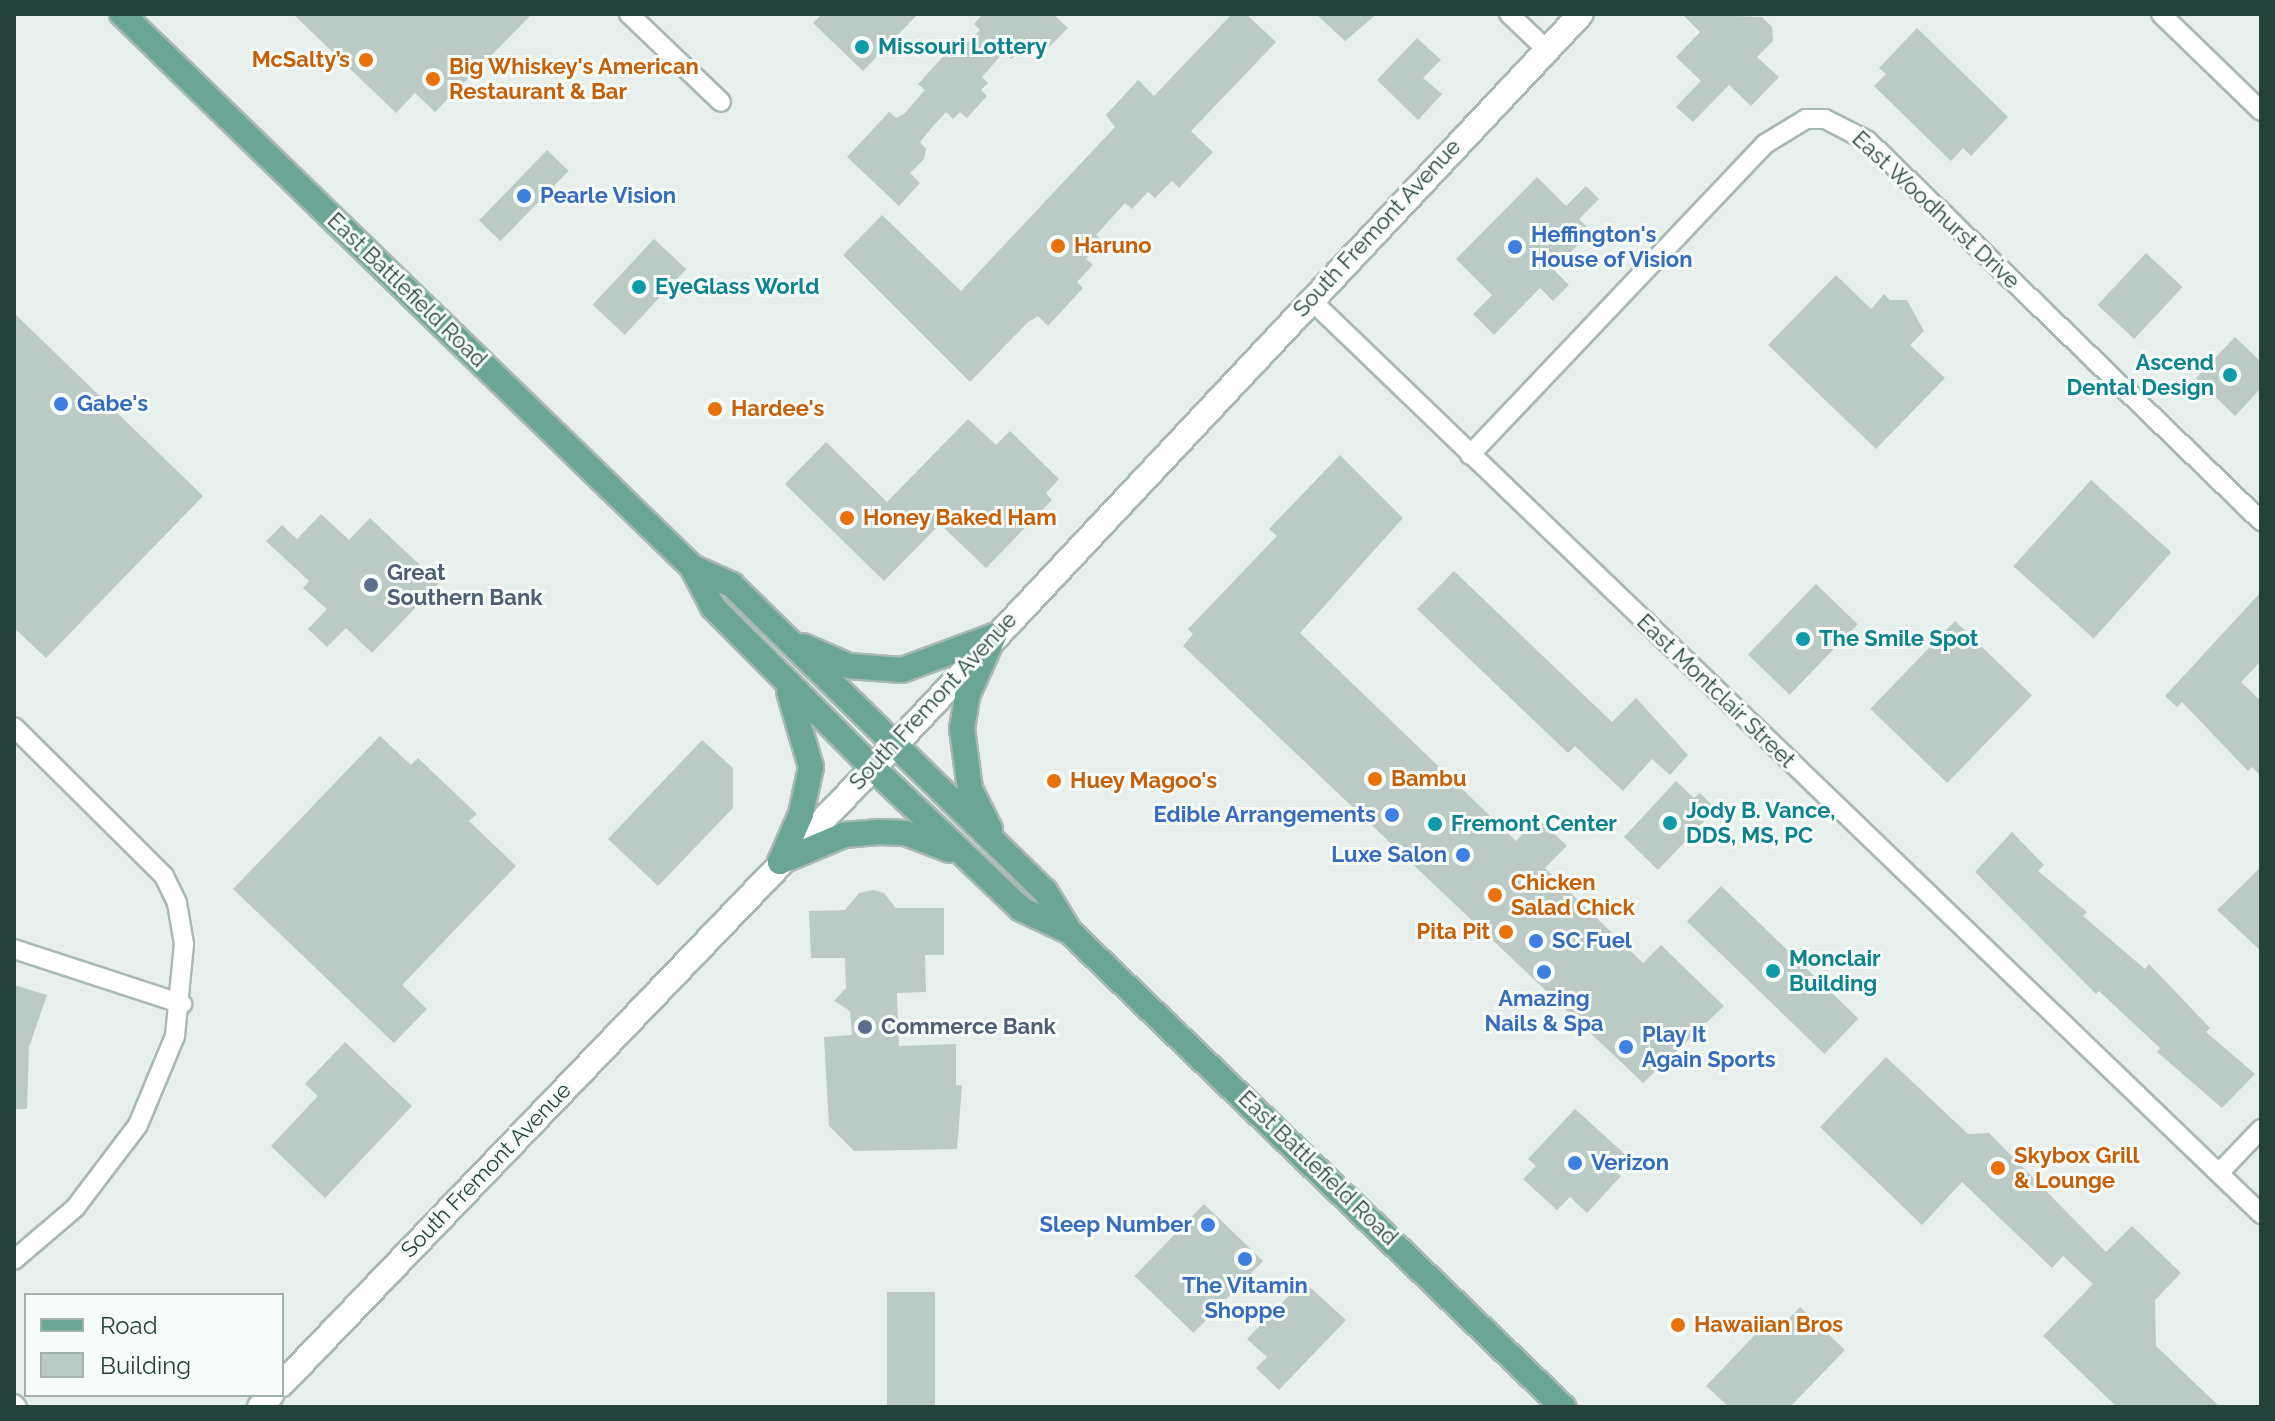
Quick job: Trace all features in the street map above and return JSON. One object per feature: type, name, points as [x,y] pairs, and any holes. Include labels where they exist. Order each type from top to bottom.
[{"type":"main road","name":"East Battlefield Road","points":[[122,14],[692,567],[713,607],[872,767],[1021,909],[1070,932]]},
{"type":"main road","name":"South Fremont Avenue","points":[[284,1382],[895,745],[1310,299],[1581,14]]},
{"type":"main road","name":"East Battlefield Road","points":[[692,567],[732,585],[1045,891],[1070,932],[1563,1407]]},
{"type":"main road","points":[[782,634],[824,657],[880,671],[902,670],[994,636]]},
{"type":"main road","points":[[994,636],[967,696],[962,729],[970,789],[998,845]]},
{"type":"main road","points":[[775,670],[797,704],[811,767],[801,814],[780,862]]},
{"type":"main road","points":[[780,862],[844,835],[879,832],[933,841],[967,858]]},
{"type":"street","points":[[629,14],[721,102]]},
{"type":"street","points":[[1509,14],[1546,49]]},
{"type":"street","points":[[2161,14],[2261,111]]},
{"type":"street","name":"East Woodhurst Drive","points":[[1470,455],[1765,144],[1806,119],[1825,119],[1868,141],[2261,521]]},
{"type":"street","name":"East Montclair Street","points":[[1310,299],[2261,1214]]},
{"type":"street","points":[[14,727],[164,876],[181,920],[182,1004],[164,1068],[123,1150],[75,1208],[14,1260]]},
{"type":"street","points":[[14,949],[182,1004]]},
{"type":"street","points":[[2219,1173],[2261,1129]]},
{"type":"building","points":[[293,14],[532,14],[435,112],[415,93],[396,113]]},
{"type":"building","name":"Missouri Lottery","points":[[822,14],[918,14],[863,71],[813,23]]},
{"type":"building","points":[[983,14],[1053,14],[1068,28],[1045,51],[1035,42],[1011,59],[1004,52],[982,77],[988,83],[981,90],[987,96],[967,118],[960,112],[953,119],[946,112],[920,142],[926,149],[924,159],[910,173],[920,183],[899,206],[847,157],[889,112],[896,118],[904,114],[925,90],[918,84],[951,48],[957,53],[980,30],[974,24]]},
{"type":"building","points":[[1232,14],[1246,14],[1276,42],[1191,131],[1213,152],[1179,188],[1172,181],[1155,198],[1148,192],[1132,209],[1125,203],[1096,235],[1102,241],[1086,259],[1093,265],[1077,282],[1083,288],[1048,326],[1038,316],[1028,322],[970,382],[843,255],[882,215],[961,291],[1115,127],[1106,115],[1138,80],[1154,96]]},
{"type":"building","points":[[1316,14],[1377,14],[1345,41]]},
{"type":"building","points":[[1682,14],[1762,17],[1772,27],[1773,41],[1757,57],[1779,77],[1751,106],[1729,85],[1693,122],[1676,107],[1701,81],[1676,57],[1700,32]]},
{"type":"building","points":[[1917,28],[2008,117],[1971,156],[1963,148],[1951,161],[1874,86],[1886,74],[1879,68]]},
{"type":"building","points":[[1417,38],[1441,60],[1423,78],[1442,94],[1418,120],[1377,80]]},
{"type":"building","name":"Pearle Vision","points":[[547,150],[569,171],[501,241],[479,220]]},
{"type":"building","points":[[1537,177],[1566,206],[1586,186],[1599,199],[1579,219],[1591,231],[1554,270],[1569,285],[1553,301],[1540,288],[1494,335],[1473,314],[1492,295],[1456,259]]},
{"type":"building","name":"EyeGlass World","points":[[654,239],[686,269],[625,335],[593,305]]},
{"type":"building","points":[[2146,253],[2183,287],[2134,339],[2098,305]]},
{"type":"building","points":[[1836,275],[1871,309],[1884,294],[1890,300],[1907,300],[1924,331],[1910,345],[1945,378],[1876,449],[1768,345]]},
{"type":"building","name":"Gabe's","points":[[14,313],[203,496],[46,658],[14,628]]},
{"type":"building","name":"Ascend Dental Design","points":[[2235,337],[2261,362],[2261,388],[2235,416],[2196,378]]},
{"type":"building","points":[[968,419],[996,445],[1010,431],[1059,479],[1046,493],[1052,500],[986,568],[940,524],[884,581],[785,484],[826,442],[887,502]]},
{"type":"building","name":"Fremont Center","points":[[1340,455],[1403,518],[1300,633],[1516,841],[1538,818],[1567,846],[1545,868],[1643,963],[1661,945],[1724,1006],[1643,1083],[1183,646],[1193,634],[1188,629],[1277,536],[1269,529]]},
{"type":"building","points":[[2091,480],[2171,552],[2094,638],[2013,566]]},
{"type":"building","name":"Great Southern Bank","points":[[321,514],[349,540],[370,518],[439,583],[372,653],[346,628],[327,647],[308,629],[327,609],[303,588],[309,581],[266,541],[282,525],[297,539]]},
{"type":"building","points":[[1454,571],[1612,722],[1636,698],[1688,755],[1670,775],[1652,759],[1623,791],[1575,746],[1568,753],[1417,609]]},
{"type":"building","name":"The Smile Spot","points":[[1816,584],[1858,624],[1790,695],[1748,654]]},
{"type":"building","points":[[2261,592],[2261,661],[2241,682],[2261,701],[2261,776],[2252,767],[2248,771],[2182,702],[2177,707],[2165,696]]},
{"type":"building","points":[[1955,621],[2032,695],[1947,783],[1870,709]]},
{"type":"building","points":[[380,736],[411,765],[418,758],[477,814],[469,821],[516,866],[402,985],[427,1009],[394,1043],[233,889]]},
{"type":"building","points":[[702,740],[733,768],[733,808],[658,886],[608,839]]},
{"type":"building","name":"Jody B. Vance, DDS, MS, PC","points":[[1676,781],[1694,798],[1700,793],[1716,809],[1658,870],[1624,837]]},
{"type":"building","points":[[2012,832],[2044,865],[2038,871],[2087,912],[2083,916],[2145,969],[2149,964],[2210,1028],[2206,1032],[2255,1074],[2222,1108],[2157,1052],[2160,1048],[2099,991],[2096,994],[1975,872]]},
{"type":"building","points":[[2261,867],[2261,951],[2217,910]]},
{"type":"building","name":"Monclair Building","points":[[1721,886],[1858,1019],[1824,1054],[1687,921]]},
{"type":"building","name":"Commerce Bank","points":[[873,890],[884,893],[896,908],[944,908],[944,955],[925,955],[926,992],[897,993],[899,1046],[956,1044],[956,1085],[962,1086],[957,1149],[854,1151],[829,1126],[824,1037],[852,1035],[850,1011],[834,1001],[846,988],[845,958],[811,958],[809,911],[845,910],[859,893]]},
{"type":"building","points":[[14,985],[47,995],[29,1047],[27,1109],[14,1109]]},
{"type":"building","points":[[345,1042],[412,1106],[325,1198],[271,1146],[318,1096],[305,1084]]},
{"type":"building","points":[[1886,1057],[1968,1134],[1989,1133],[2106,1252],[2132,1226],[2181,1273],[2155,1300],[2156,1346],[2220,1407],[2117,1407],[2043,1336],[2093,1284],[2063,1256],[2052,1268],[1962,1182],[1922,1225],[1820,1127]]},
{"type":"building","name":"Verizon","points":[[1575,1109],[1626,1155],[1613,1169],[1621,1176],[1587,1213],[1570,1197],[1557,1210],[1523,1179],[1536,1166],[1528,1159]]},
{"type":"building","points":[[1204,1204],[1263,1261],[1194,1333],[1135,1276]]},
{"type":"building","points":[[1303,1281],[1346,1320],[1279,1390],[1256,1368],[1267,1357],[1247,1339]]},
{"type":"building","points":[[887,1292],[935,1292],[935,1407],[887,1407]]},
{"type":"building","points":[[1800,1307],[1845,1350],[1790,1407],[1729,1407],[1706,1386],[1771,1318],[1781,1327]]},
{"type":"place","name":"Missouri Lottery","points":[[862,47]]},
{"type":"place","name":"McSalty’s","points":[[366,60]]},
{"type":"place","name":"Big Whiskey's American Restaurant & Bar","points":[[433,79]]},
{"type":"place","name":"Pearle Vision","points":[[524,196]]},
{"type":"place","name":"Haruno","points":[[1058,246]]},
{"type":"place","name":"Heffington's House of Vision","points":[[1515,247]]},
{"type":"place","name":"EyeGlass World","points":[[639,287]]},
{"type":"place","name":"Ascend Dental Design","points":[[2230,375]]},
{"type":"place","name":"Gabe's","points":[[61,404]]},
{"type":"place","name":"Hardee's","points":[[715,409]]},
{"type":"place","name":"Honey Baked Ham","points":[[847,518]]},
{"type":"place","name":"Great Southern Bank","points":[[371,585]]},
{"type":"place","name":"The Smile Spot","points":[[1803,639]]},
{"type":"place","name":"Bambu","points":[[1375,779]]},
{"type":"place","name":"Huey Magoo's","points":[[1054,781]]},
{"type":"place","name":"Edible Arrangements","points":[[1392,815]]},
{"type":"place","name":"Jody B. Vance, DDS, MS, PC","points":[[1670,823]]},
{"type":"place","name":"Fremont Center","points":[[1435,824]]},
{"type":"place","name":"Luxe Salon","points":[[1463,855]]},
{"type":"place","name":"Chicken Salad Chick","points":[[1495,895]]},
{"type":"place","name":"Pita Pit","points":[[1506,932]]},
{"type":"place","name":"SC Fuel","points":[[1536,941]]},
{"type":"place","name":"Monclair Building","points":[[1773,971]]},
{"type":"place","name":"Amazing Nails & Spa","points":[[1544,972]]},
{"type":"place","name":"Commerce Bank","points":[[865,1027]]},
{"type":"place","name":"Play It Again Sports","points":[[1626,1047]]},
{"type":"place","name":"Verizon","points":[[1575,1163]]},
{"type":"place","name":"Skybox Grill & Lounge","points":[[1998,1168]]},
{"type":"place","name":"Sleep Number","points":[[1208,1225]]},
{"type":"place","name":"The Vitamin Shoppe","points":[[1245,1259]]},
{"type":"place","name":"Hawaiian Bros","points":[[1678,1325]]}]
